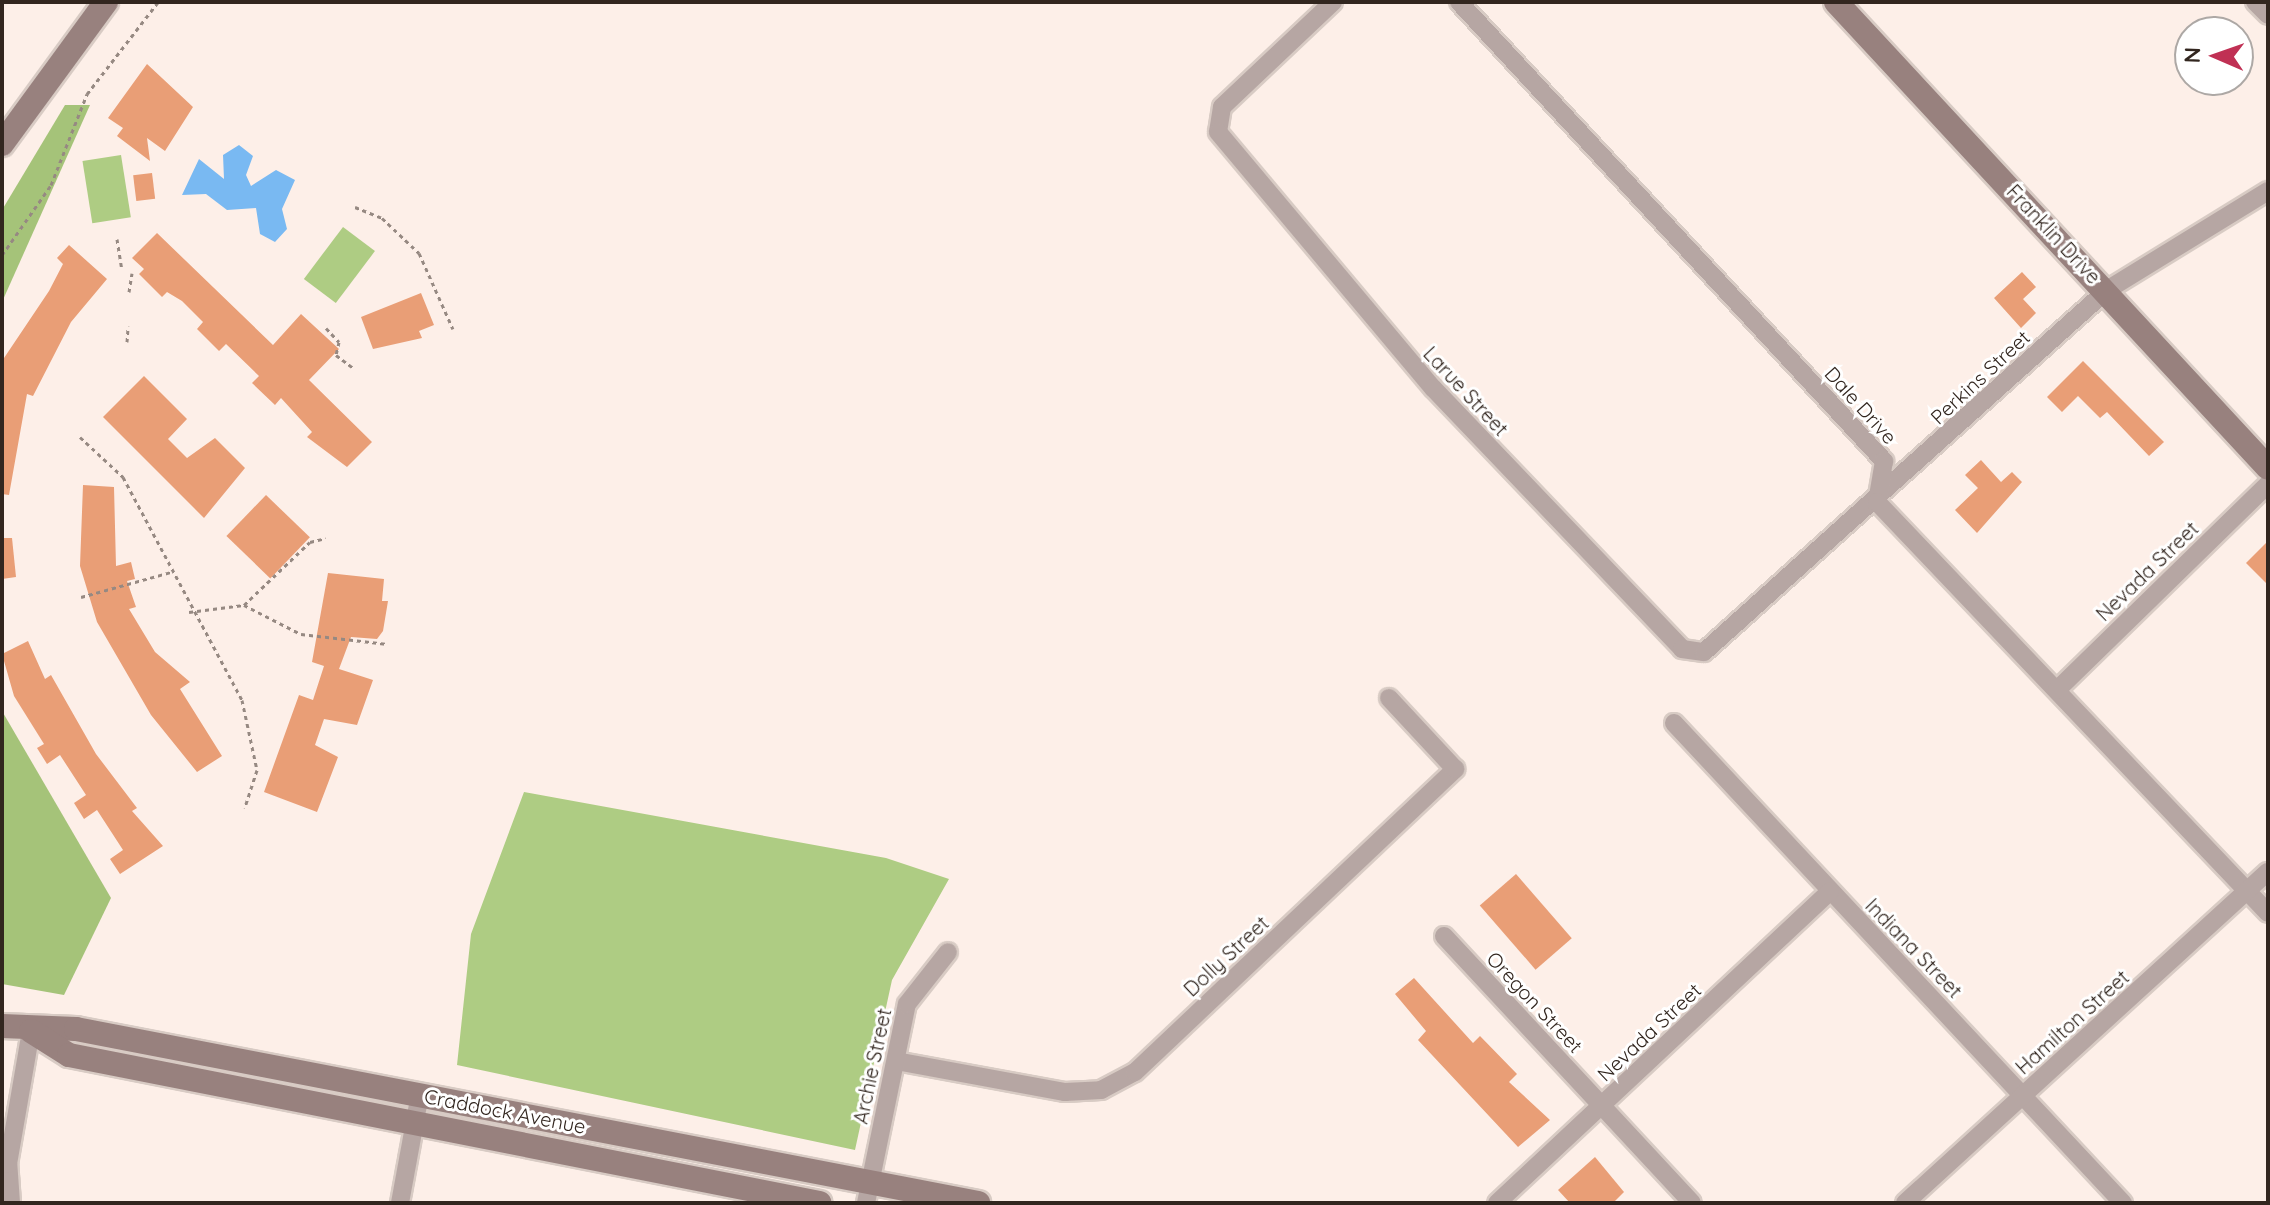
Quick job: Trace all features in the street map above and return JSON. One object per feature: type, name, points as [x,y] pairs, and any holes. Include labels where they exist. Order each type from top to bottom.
[{"type":"street","points":[[2,144],[106,2]]},
{"type":"street","name":"Larue Street","points":[[1333,2],[1222,107],[1218,132],[1433,388],[1682,649],[1704,652]]},
{"type":"street","name":"Dale Drive","points":[[1459,2],[1884,461],[1877,502]]},
{"type":"street","name":"Franklin Drive","points":[[1836,2],[2107,290],[2268,468]]},
{"type":"street","points":[[2255,2],[2268,15]]},
{"type":"street","name":"Perkins Street","points":[[1704,652],[1877,502],[2107,290],[2268,191]]},
{"type":"street","name":"Nevada Street","points":[[2057,690],[2268,484]]},
{"type":"street","points":[[1877,502],[2268,913]]},
{"type":"street","name":"Dolly Street","points":[[896,1061],[1065,1092],[1101,1090],[1135,1072],[1455,769],[1389,698]]},
{"type":"street","name":"Indiana Street","points":[[1674,723],[2123,1203]]},
{"type":"street","name":"Hamilton Street","points":[[1905,1203],[2268,872]]},
{"type":"street","name":"Nevada Street","points":[[1497,1203],[1830,891]]},
{"type":"street","name":"Oregon Street","points":[[1444,936],[1692,1203]]},
{"type":"street","name":"Archie Street","points":[[868,1193],[911,992],[948,952]]},
{"type":"street","name":"Craddock Avenue","points":[[2,1026],[31,1031],[76,1029],[420,1094],[868,1193],[978,1203]]},
{"type":"street","points":[[11,1203],[8,1164],[31,1031]]},
{"type":"street","name":"Craddock Avenue","points":[[31,1031],[69,1055],[820,1203]]},
{"type":"street","points":[[400,1203],[420,1094]]},
{"type":"path","points":[[2,255],[51,185],[87,94],[158,2]]},
{"type":"path","points":[[355,207],[382,218],[419,253],[453,329]]},
{"type":"path","points":[[117,239],[122,269]]},
{"type":"path","points":[[129,292],[132,273]]},
{"type":"path","points":[[127,342],[128,326]]},
{"type":"path","points":[[326,328],[339,342],[336,355],[353,368]]},
{"type":"path","points":[[80,437],[123,477],[189,612],[250,724],[257,770],[245,808]]},
{"type":"path","points":[[244,605],[310,542],[326,538]]},
{"type":"path","points":[[81,597],[171,572]]},
{"type":"path","points":[[189,612],[244,605],[301,634],[387,644]]},
{"type":"green space","points":[[65,105],[90,105],[2,302],[2,210]]},
{"type":"green space","points":[[121,155],[131,217],[92,223],[82,161]]},
{"type":"green space","points":[[343,227],[375,251],[336,303],[304,279]]},
{"type":"green space","points":[[2,711],[111,898],[64,995],[2,984]]},
{"type":"green space","points":[[524,792],[886,858],[949,879],[892,980],[855,1150],[457,1065],[471,934]]},
{"type":"water","points":[[239,145],[253,156],[246,175],[251,186],[276,170],[295,180],[282,209],[287,229],[275,242],[260,234],[256,208],[227,210],[206,194],[182,195],[199,159],[224,179],[223,155]]},
{"type":"building","points":[[147,64],[193,107],[165,151],[147,138],[150,161],[117,136],[123,128],[108,118]]},
{"type":"building","points":[[152,173],[155,199],[136,201],[133,175]]},
{"type":"building","points":[[157,233],[273,345],[301,314],[339,349],[309,380],[372,442],[347,467],[307,437],[312,432],[281,398],[275,405],[252,383],[259,376],[226,344],[219,351],[197,329],[203,322],[182,301],[167,292],[162,297],[139,274],[144,269],[132,258]]},
{"type":"building","points":[[69,245],[107,279],[71,322],[33,396],[27,394],[9,495],[2,494],[2,361],[49,291],[63,264],[57,258]]},
{"type":"building","points":[[2022,272],[2036,287],[2023,299],[2036,313],[2021,328],[1994,298]]},
{"type":"building","points":[[421,293],[434,325],[419,331],[422,338],[373,349],[361,317]]},
{"type":"building","points":[[2083,361],[2164,442],[2149,456],[2107,412],[2100,418],[2078,396],[2062,412],[2047,397]]},
{"type":"building","points":[[144,376],[187,419],[168,439],[187,458],[215,438],[245,468],[204,518],[103,417]]},
{"type":"building","points":[[1981,460],[2001,482],[2012,472],[2022,482],[1977,533],[1955,510],[1978,488],[1965,475]]},
{"type":"building","points":[[83,485],[114,487],[116,566],[131,562],[135,579],[127,581],[136,607],[129,609],[155,652],[190,682],[180,689],[222,756],[197,772],[151,715],[97,622],[80,566]]},
{"type":"building","points":[[266,495],[310,537],[270,578],[226,536]]},
{"type":"building","points":[[2,538],[12,538],[16,577],[2,579]]},
{"type":"building","points":[[2268,541],[2268,585],[2246,563]]},
{"type":"building","points":[[328,573],[384,579],[382,601],[388,601],[383,631],[377,639],[351,637],[339,669],[373,680],[357,725],[324,719],[315,745],[338,757],[317,812],[264,792],[299,695],[313,700],[324,666],[312,662]]},
{"type":"building","points":[[28,641],[45,679],[51,675],[96,754],[137,808],[132,811],[163,846],[120,874],[110,859],[123,850],[97,810],[84,819],[74,803],[86,795],[60,755],[47,764],[37,748],[44,744],[14,696],[2,654]]},
{"type":"building","points":[[1516,874],[1572,938],[1536,970],[1480,905]]},
{"type":"building","points":[[1414,978],[1473,1043],[1480,1036],[1517,1074],[1509,1082],[1550,1120],[1518,1147],[1418,1040],[1426,1031],[1395,994]]},
{"type":"building","points":[[1595,1157],[1624,1192],[1613,1203],[1570,1203],[1558,1190]]}]
